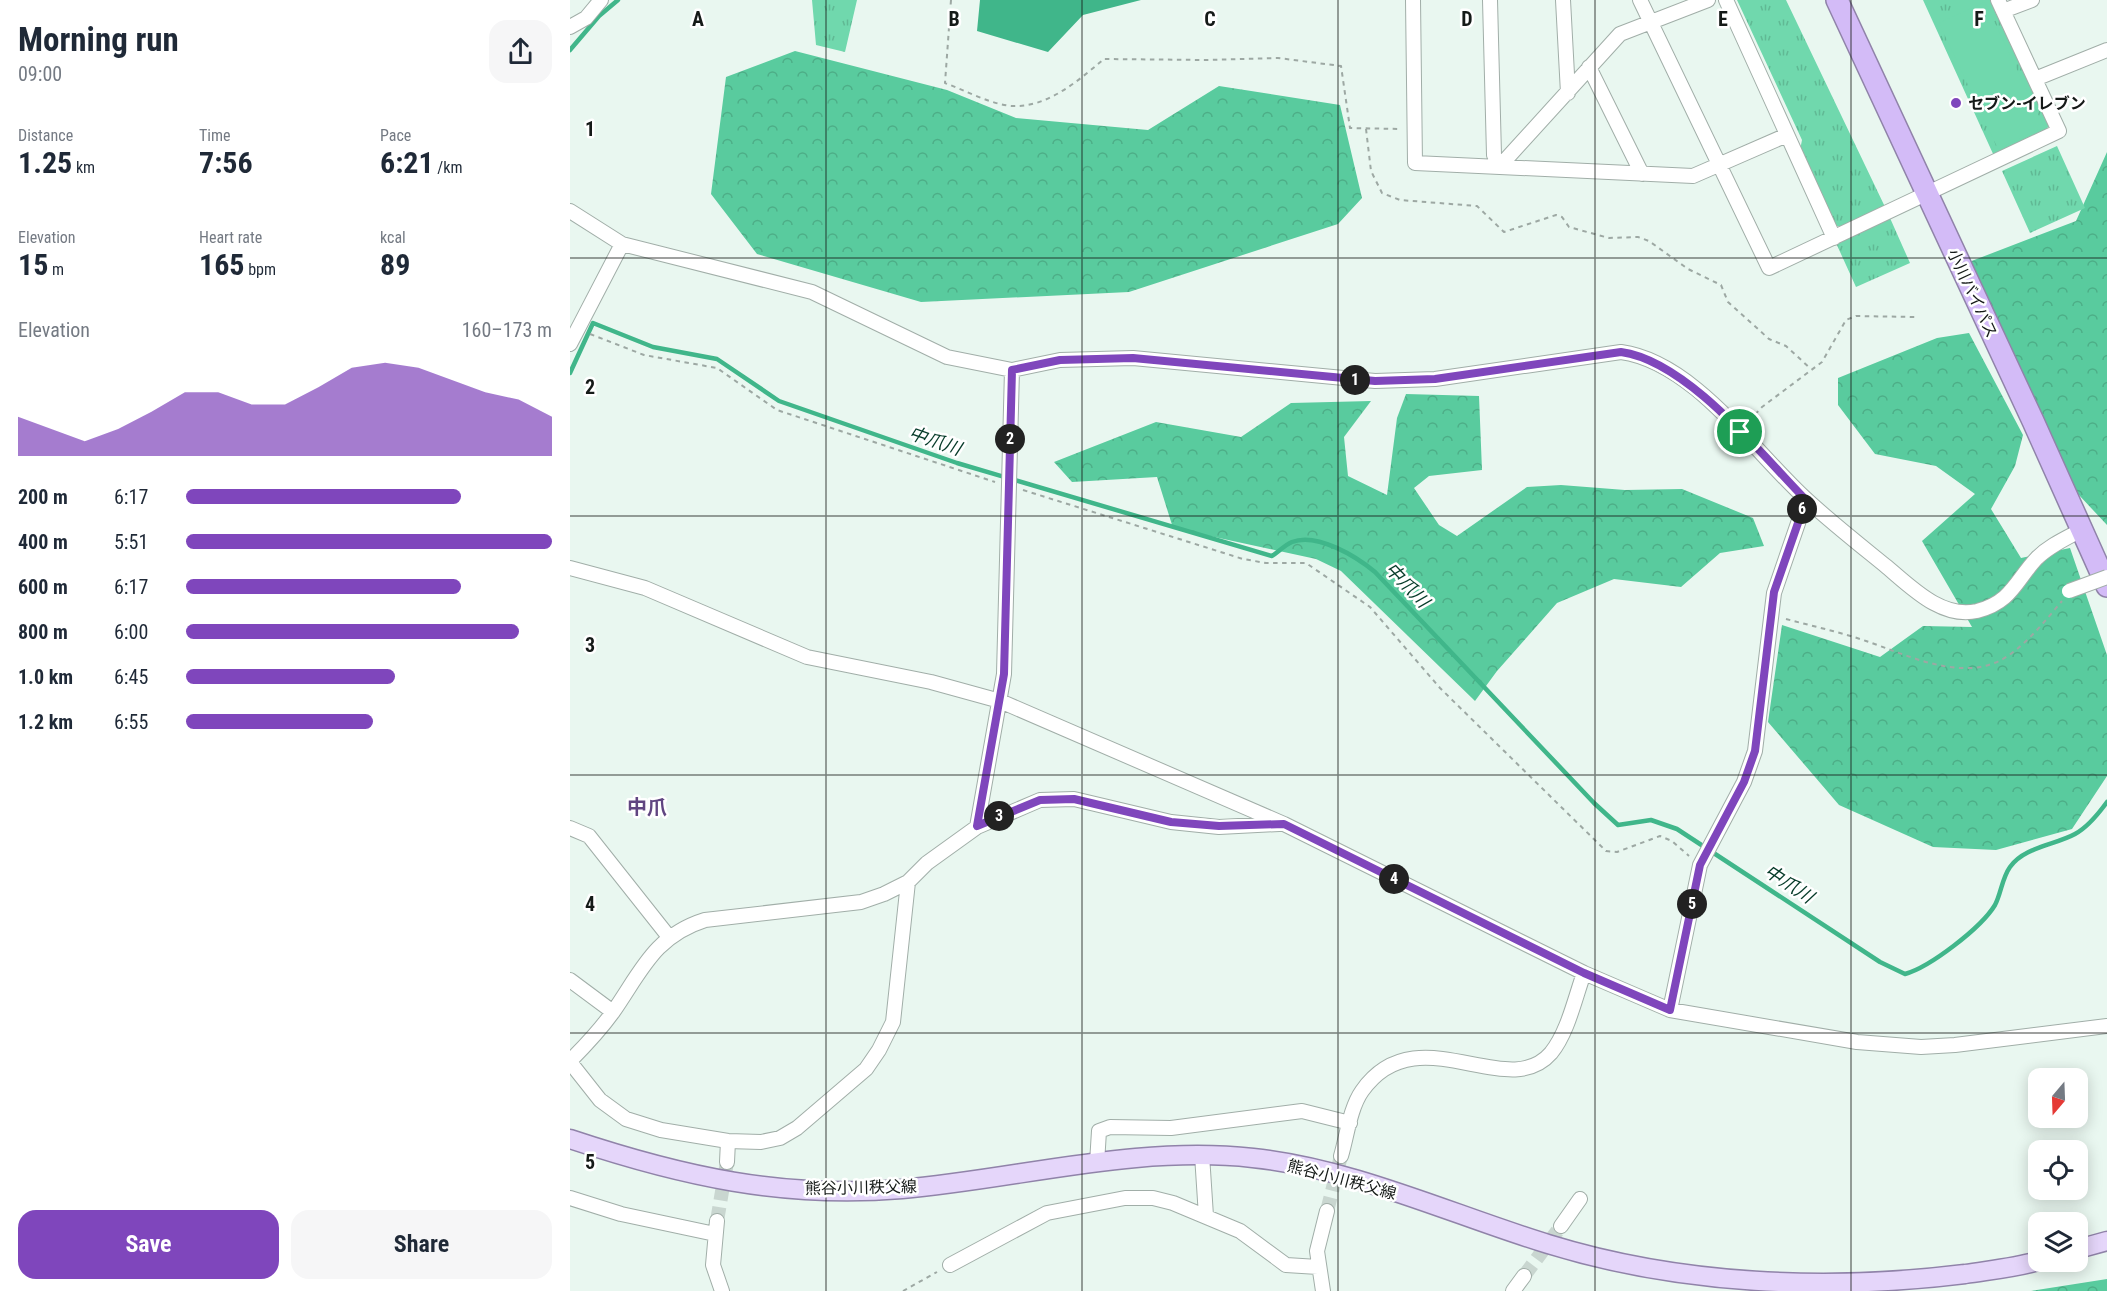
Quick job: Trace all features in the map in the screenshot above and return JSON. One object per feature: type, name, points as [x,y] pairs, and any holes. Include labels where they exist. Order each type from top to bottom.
[{"type":"highway","name":"小川バイパス","points":[[1837,0],[2083,529],[2107,586]]},
{"type":"main road","name":"熊谷小川秩父線","points":[[570,1139],[649,1165],[722,1181],[823,1191],[930,1186],[1097,1163],[1202,1155],[1253,1158],[1303,1166],[1441,1207],[1550,1245],[1658,1270],[1713,1278],[1788,1283],[1915,1281],[2028,1264]]},
{"type":"main road","points":[[2088,1246],[2107,1241]]},
{"type":"street","points":[[570,27],[586,18],[600,0]]},
{"type":"street","points":[[1413,0],[1415,163],[1693,176],[1787,135]]},
{"type":"street","points":[[1490,0],[1494,155],[1500,166]]},
{"type":"street","points":[[1563,0],[1568,93]]},
{"type":"street","points":[[1640,0],[1718,167],[1769,268],[2059,131],[2001,6],[2032,0]]},
{"type":"street","points":[[1500,166],[1620,34],[1708,0]]},
{"type":"street","points":[[1726,0],[1834,238]]},
{"type":"street","points":[[2035,79],[2107,50]]},
{"type":"street","points":[[1589,67],[1642,174]]},
{"type":"street","points":[[570,211],[622,244],[812,292],[948,357],[1012,370],[1060,360],[1133,358],[1375,381],[1435,379],[1621,352],[1641,355],[1679,376],[1740,432],[1806,500],[1934,604],[1959,611],[1976,611],[1995,605],[2010,594],[2035,560],[2047,549],[2083,529]]},
{"type":"street","points":[[570,344],[622,244]]},
{"type":"street","points":[[977,826],[1004,674],[1012,370]]},
{"type":"street","points":[[1670,1010],[1700,865],[1744,782],[1755,751],[1774,592],[1806,500]]},
{"type":"street","points":[[570,568],[645,588],[807,657],[931,681],[1000,701],[1284,824],[1584,973],[1670,1010],[1857,1042],[1921,1047],[1977,1043],[2107,1026]]},
{"type":"street","points":[[2069,591],[2107,577]]},
{"type":"street","points":[[908,882],[893,1022],[866,1069],[797,1128],[780,1138],[760,1142],[728,1141],[662,1130],[626,1119],[600,1100],[570,1061],[594,1037],[613,1012],[648,957],[669,937],[705,920],[861,902],[884,894],[908,882],[927,863],[977,826],[1040,800],[1074,799],[1171,822],[1219,826],[1284,824]]},
{"type":"street","points":[[570,828],[589,836],[669,937]]},
{"type":"street","points":[[1341,1156],[1361,1091],[1385,1068],[1402,1060],[1423,1056],[1448,1058],[1478,1067],[1513,1068],[1535,1064],[1550,1053],[1561,1036],[1584,973]]},
{"type":"street","points":[[570,980],[613,1012]]},
{"type":"street","points":[[1097,1163],[1099,1131],[1110,1128],[1171,1128],[1302,1111],[1350,1123]]},
{"type":"street","points":[[727,1162],[728,1141]]},
{"type":"street","points":[[1202,1155],[1206,1216]]},
{"type":"street","points":[[570,1198],[621,1214],[716,1227],[713,1265],[722,1291]]},
{"type":"street","points":[[950,1265],[1022,1225],[1063,1208],[1125,1198],[1152,1198],[1173,1203],[1240,1231],[1286,1265],[1317,1267]]},
{"type":"street","points":[[1560,1226],[1580,1199]]},
{"type":"street","points":[[1323,1291],[1317,1267],[1317,1251],[1327,1211]]},
{"type":"street","points":[[1513,1291],[1524,1276]]},
{"type":"path","points":[[951,0],[945,83],[1005,105],[1029,105],[1068,88],[1104,59],[1278,58],[1341,66],[1350,128],[1415,130]]},
{"type":"path","points":[[1366,129],[1371,171],[1382,193],[1400,200],[1477,206],[1504,232],[1557,215],[1562,217],[1569,227],[1609,238],[1638,237],[1649,241],[1688,269],[1721,285],[1728,302],[1769,339],[1786,346],[1811,369]]},
{"type":"path","points":[[1740,432],[1762,406],[1822,362],[1846,320],[1856,316],[1915,317]]},
{"type":"path","points":[[578,329],[644,356],[717,368],[777,410],[1008,486],[1243,559],[1266,563],[1306,563],[1370,607],[1440,688],[1606,851],[1617,852],[1660,836],[1672,841],[1700,865]]},
{"type":"path","points":[[1772,616],[1865,640],[1919,662],[1970,668],[1999,661],[2042,627],[2069,591]]},
{"type":"path","points":[[903,1291],[950,1265]]},
{"type":"green space","points":[[812,0],[857,0],[845,52],[816,45]]},
{"type":"green space","points":[[1737,0],[1786,0],[1886,209],[1845,229],[1835,225],[1800,150],[1802,140]]},
{"type":"green space","points":[[1923,0],[1991,0],[2049,123],[2047,130],[1994,156]]},
{"type":"green space","points":[[1985,2],[2044,127],[1998,149],[1939,23]]},
{"type":"green space","points":[[795,51],[947,90],[1016,118],[1148,130],[1219,86],[1340,105],[1362,198],[1338,224],[1129,292],[921,302],[757,254],[711,194],[726,77]]},
{"type":"green space","points":[[2057,146],[2085,208],[2030,233],[2002,171]]},
{"type":"green space","points":[[2107,152],[2107,525],[2078,494],[1969,262],[2076,221]]},
{"type":"green space","points":[[1890,218],[1910,263],[1856,287],[1836,243]]},
{"type":"green space","points":[[1969,333],[2023,435],[2015,466],[1991,509],[2021,558],[2070,548],[2107,655],[2107,776],[2072,829],[1996,850],[1933,847],[1839,805],[1768,722],[1782,625],[1880,657],[1923,626],[1972,627],[1922,541],[1975,494],[1936,466],[1875,454],[1838,405],[1838,378],[1937,338]]},
{"type":"green space","points":[[1406,394],[1479,396],[1482,470],[1429,476],[1414,488],[1439,525],[1457,536],[1527,487],[1561,485],[1625,490],[1682,489],[1753,518],[1764,546],[1720,553],[1681,587],[1614,579],[1557,603],[1497,671],[1475,701],[1341,571],[1316,559],[1173,528],[1157,477],[1072,482],[1054,462],[1156,422],[1241,437],[1291,403],[1371,401],[1344,437],[1348,476],[1387,495],[1397,418]]},
{"type":"green space","points":[[2107,1279],[2107,1291],[2031,1291]]},
{"type":"shaded area","points":[[980,0],[1141,0],[1083,15],[1048,52],[977,31]]},
{"type":"waterway","points":[[570,50],[599,16],[618,0]]},
{"type":"waterway","name":"中爪川","points":[[570,373],[593,323],[653,347],[717,359],[779,401],[957,463],[1272,556],[1292,542],[1313,540],[1325,543],[1347,553],[1375,572],[1594,803],[1618,825],[1651,820],[1677,829],[1880,962],[1905,974],[1928,964],[1954,946],[1979,924],[1995,905],[2007,871],[2016,860],[2031,851],[2080,831],[2093,820],[2107,802]]},
{"type":"tunnel","points":[[1327,1211],[1341,1156]]},
{"type":"tunnel","points":[[717,1221],[727,1162]]},
{"type":"tunnel","points":[[1524,1276],[1561,1226]]},
{"type":"place","name":"セブン-イレブン","points":[[1956,103]]},
{"type":"district","name":"中爪","points":[[647,807]]},
{"type":"route","points":[[1621,352],[1641,355],[1679,376],[1708,400],[1740,432],[1806,500],[1774,592],[1755,751],[1744,782],[1700,865],[1670,1010],[1584,973],[1284,824],[1219,826],[1171,822],[1074,799],[1040,800],[1011,810],[977,826],[1004,674],[1012,370],[1060,360],[1133,358],[1375,381],[1435,379],[1621,352]]}]
